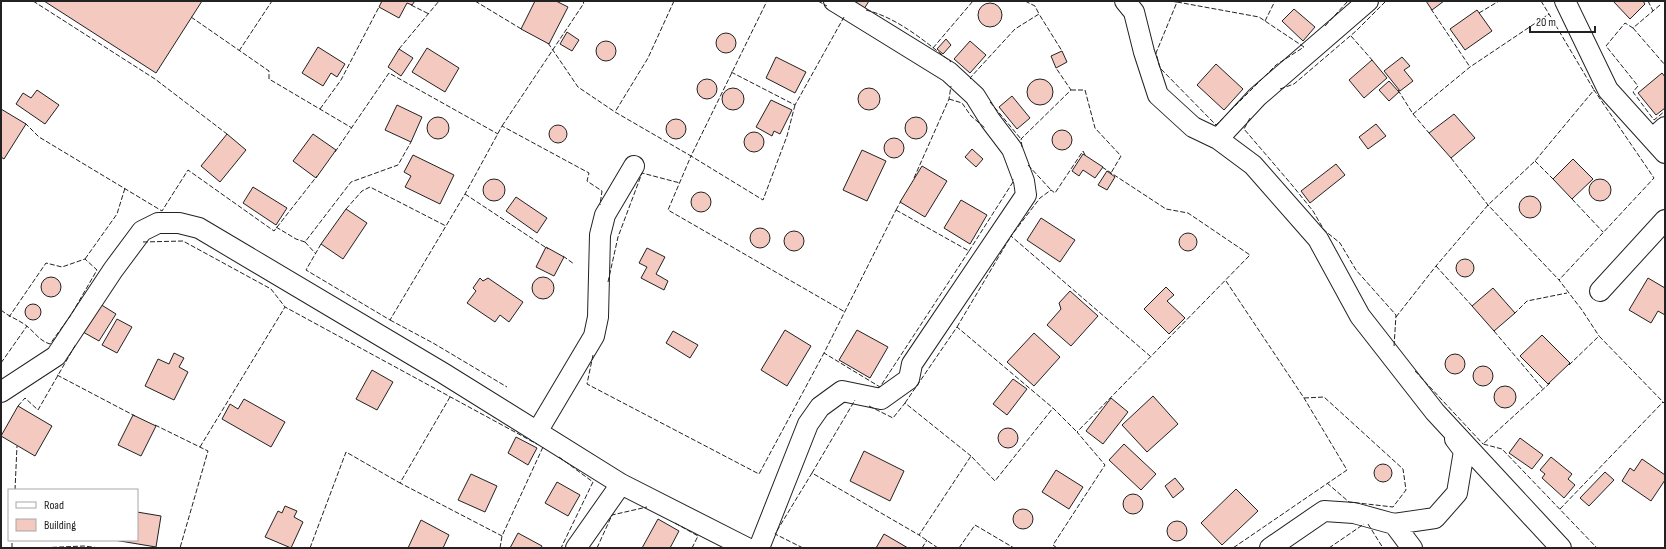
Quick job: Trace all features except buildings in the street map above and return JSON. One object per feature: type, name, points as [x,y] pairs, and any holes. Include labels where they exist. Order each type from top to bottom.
[{"type":"street","points":[[759,548],[808,424],[820,407],[842,391],[881,399],[908,379],[912,364],[1026,194],[1024,181],[1012,149],[990,120],[975,96],[949,72],[834,1]]},
{"type":"street","points":[[1125,1],[1134,12],[1144,52],[1158,95],[1193,127],[1218,139],[1253,165],[1318,239],[1360,316],[1435,412],[1464,452],[1457,493],[1435,518],[1394,524],[1354,513],[1324,511],[1270,548]]},
{"type":"street","points":[[1218,139],[1257,97],[1368,1]]},
{"type":"street","points":[[1572,5],[1608,90],[1661,139]]},
{"type":"street","points":[[537,432],[594,336],[598,317],[600,235],[604,215],[634,166]]},
{"type":"street","points":[[1600,291],[1665,220]]},
{"type":"street","points":[[1,392],[56,356],[113,270],[142,231],[158,223],[180,223],[199,228],[443,373],[621,484],[747,548]]},
{"type":"street","points":[[1435,412],[1561,548]]},
{"type":"street","points":[[576,548],[621,484]]},
{"type":"street","points":[[1394,524],[1412,548]]},
{"type":"fence","points":[[33,1],[155,79],[227,134]]},
{"type":"fence","points":[[239,51],[272,1]]},
{"type":"fence","points":[[399,49],[439,1]]},
{"type":"fence","points":[[475,1],[523,30]]},
{"type":"fence","points":[[502,126],[584,3],[582,1]]},
{"type":"fence","points":[[674,1],[648,58],[615,112],[691,156],[767,1]]},
{"type":"fence","points":[[818,1],[827,6]]},
{"type":"fence","points":[[933,48],[973,1]]},
{"type":"fence","points":[[1025,1],[1035,6],[1039,14]]},
{"type":"fence","points":[[1167,1],[1177,2]]},
{"type":"fence","points":[[1265,21],[1275,1]]},
{"type":"fence","points":[[1325,26],[1348,1]]},
{"type":"fence","points":[[1280,89],[1294,84],[1356,31],[1386,1]]},
{"type":"fence","points":[[1479,13],[1499,1]]},
{"type":"fence","points":[[1541,1],[1549,14]]},
{"type":"fence","points":[[1648,1],[1653,11]]},
{"type":"fence","points":[[1177,2],[1259,17],[1304,47],[1276,65],[1216,125],[1160,68],[1156,53],[1177,2]]},
{"type":"fence","points":[[411,5],[429,14]]},
{"type":"fence","points":[[1660,5],[1633,28],[1625,23],[1606,46],[1638,86],[1633,92],[1654,120],[1665,111]]},
{"type":"fence","points":[[320,109],[341,80],[379,7]]},
{"type":"fence","points":[[1431,9],[1470,67]]},
{"type":"fence","points":[[866,10],[900,25],[922,39],[951,62]]},
{"type":"fence","points":[[971,79],[970,78],[1015,29],[1039,14],[1062,51]]},
{"type":"fence","points":[[1398,90],[1413,114],[1470,67],[1549,14],[1594,90]]},
{"type":"fence","points":[[191,17],[269,71],[269,79],[352,128]]},
{"type":"fence","points":[[731,72],[795,105],[844,17]]},
{"type":"fence","points":[[1633,28],[1665,65]]},
{"type":"fence","points":[[1351,36],[1373,61]]},
{"type":"fence","points":[[548,43],[578,87],[615,112]]},
{"type":"fence","points":[[1022,147],[1021,139],[1071,90],[1056,68]]},
{"type":"fence","points":[[335,152],[389,73],[498,134]]},
{"type":"fence","points":[[914,178],[949,99],[951,86]]},
{"type":"fence","points":[[1071,90],[1085,90],[1095,128],[1121,156],[1111,173]]},
{"type":"fence","points":[[1396,317],[1436,266],[1488,205],[1535,161],[1594,90],[1654,178],[1559,280]]},
{"type":"fence","points":[[949,99],[962,103],[971,116],[985,128]]},
{"type":"fence","points":[[990,102],[1021,139]]},
{"type":"fence","points":[[795,105],[787,136],[763,200],[691,156],[668,210],[845,312]]},
{"type":"fence","points":[[1413,114],[1429,133]]},
{"type":"fence","points":[[1250,118],[1244,129],[1313,211],[1324,230],[1340,243],[1356,270],[1396,315],[1394,347]]},
{"type":"fence","points":[[25,123],[39,137],[162,211],[188,170],[274,231],[317,176]]},
{"type":"fence","points":[[321,244],[306,270],[390,320],[465,194],[502,126],[589,173],[587,181],[602,191],[600,205]]},
{"type":"fence","points":[[276,227],[296,239],[305,242],[351,182],[398,165],[411,142]]},
{"type":"fence","points":[[1085,155],[1083,151],[1055,193],[1051,190],[1040,198],[1011,236],[1150,356]]},
{"type":"fence","points":[[1451,158],[1488,205],[1559,280],[1582,310],[1599,336]]},
{"type":"fence","points":[[1535,161],[1553,179]]},
{"type":"fence","points":[[1028,165],[1051,190]]},
{"type":"fence","points":[[1057,548],[1053,545],[1105,465],[1077,432],[1250,255],[1188,213],[1166,209],[1102,167]]},
{"type":"fence","points":[[608,282],[618,237],[642,173],[680,183]]},
{"type":"fence","points":[[969,251],[1013,182],[1013,179]]},
{"type":"fence","points":[[346,209],[362,191],[370,187],[446,226]]},
{"type":"fence","points":[[85,259],[117,214],[125,188]]},
{"type":"fence","points":[[465,194],[548,249]]},
{"type":"fence","points":[[1572,199],[1603,232]]},
{"type":"fence","points":[[896,210],[901,201]]},
{"type":"fence","points":[[896,210],[969,251],[880,387],[824,353],[896,210]]},
{"type":"fence","points":[[957,327],[1011,236]]},
{"type":"fence","points":[[143,242],[183,241],[271,289],[285,307],[537,444]]},
{"type":"fence","points":[[305,242],[316,254]]},
{"type":"fence","points":[[563,256],[574,264]]},
{"type":"fence","points":[[1,310],[7,315],[11,317],[18,320],[41,339],[50,344],[71,315],[97,270],[85,259],[62,267],[46,263],[9,317]]},
{"type":"fence","points":[[1436,266],[1473,307]]},
{"type":"fence","points":[[1226,281],[1304,398],[1347,470],[1233,548]]},
{"type":"fence","points":[[1514,314],[1527,301],[1567,293]]},
{"type":"fence","points":[[200,447],[285,307]]},
{"type":"fence","points":[[390,320],[433,343],[507,387]]},
{"type":"fence","points":[[1,363],[27,326]]},
{"type":"fence","points":[[905,403],[957,327],[1053,408]]},
{"type":"fence","points":[[1494,331],[1543,389]]},
{"type":"fence","points":[[1569,365],[1599,336],[1665,404]]},
{"type":"fence","points":[[18,406],[25,398],[38,410],[76,344]]},
{"type":"fence","points":[[593,355],[587,384],[759,474],[824,353]]},
{"type":"fence","points":[[1415,371],[1483,444]]},
{"type":"fence","points":[[57,375],[135,416]]},
{"type":"fence","points":[[1550,383],[1483,444],[1502,449],[1597,548]]},
{"type":"fence","points":[[450,397],[400,483],[502,536]]},
{"type":"fence","points":[[1304,398],[1324,397],[1403,469],[1406,490],[1393,507],[1349,502],[1327,483]]},
{"type":"fence","points":[[812,473],[855,400]]},
{"type":"fence","points":[[1560,509],[1663,402]]},
{"type":"fence","points":[[869,406],[893,418],[905,403],[971,456]]},
{"type":"fence","points":[[938,548],[919,535],[971,456],[995,481],[1053,408],[1077,432]]},
{"type":"fence","points":[[155,425],[208,451],[180,548]]},
{"type":"fence","points":[[15,489],[17,446]]},
{"type":"fence","points":[[500,548],[502,536],[543,447]]},
{"type":"fence","points":[[310,548],[346,452],[400,483]]},
{"type":"fence","points":[[559,457],[593,482],[561,548]]},
{"type":"fence","points":[[803,548],[775,534],[812,473],[919,535]]},
{"type":"fence","points":[[597,548],[612,515],[647,507]]},
{"type":"fence","points":[[675,523],[698,536],[692,548]]},
{"type":"fence","points":[[1329,548],[1364,524]]},
{"type":"fence","points":[[1368,524],[1383,548]]},
{"type":"fence","points":[[959,548],[975,525],[1014,548]]},
{"type":"fence","points":[[922,548],[927,540]]},
{"type":"fence","points":[[12,541],[12,548]]},
{"type":"fence","points":[[38,548],[84,546],[100,548]]}]
